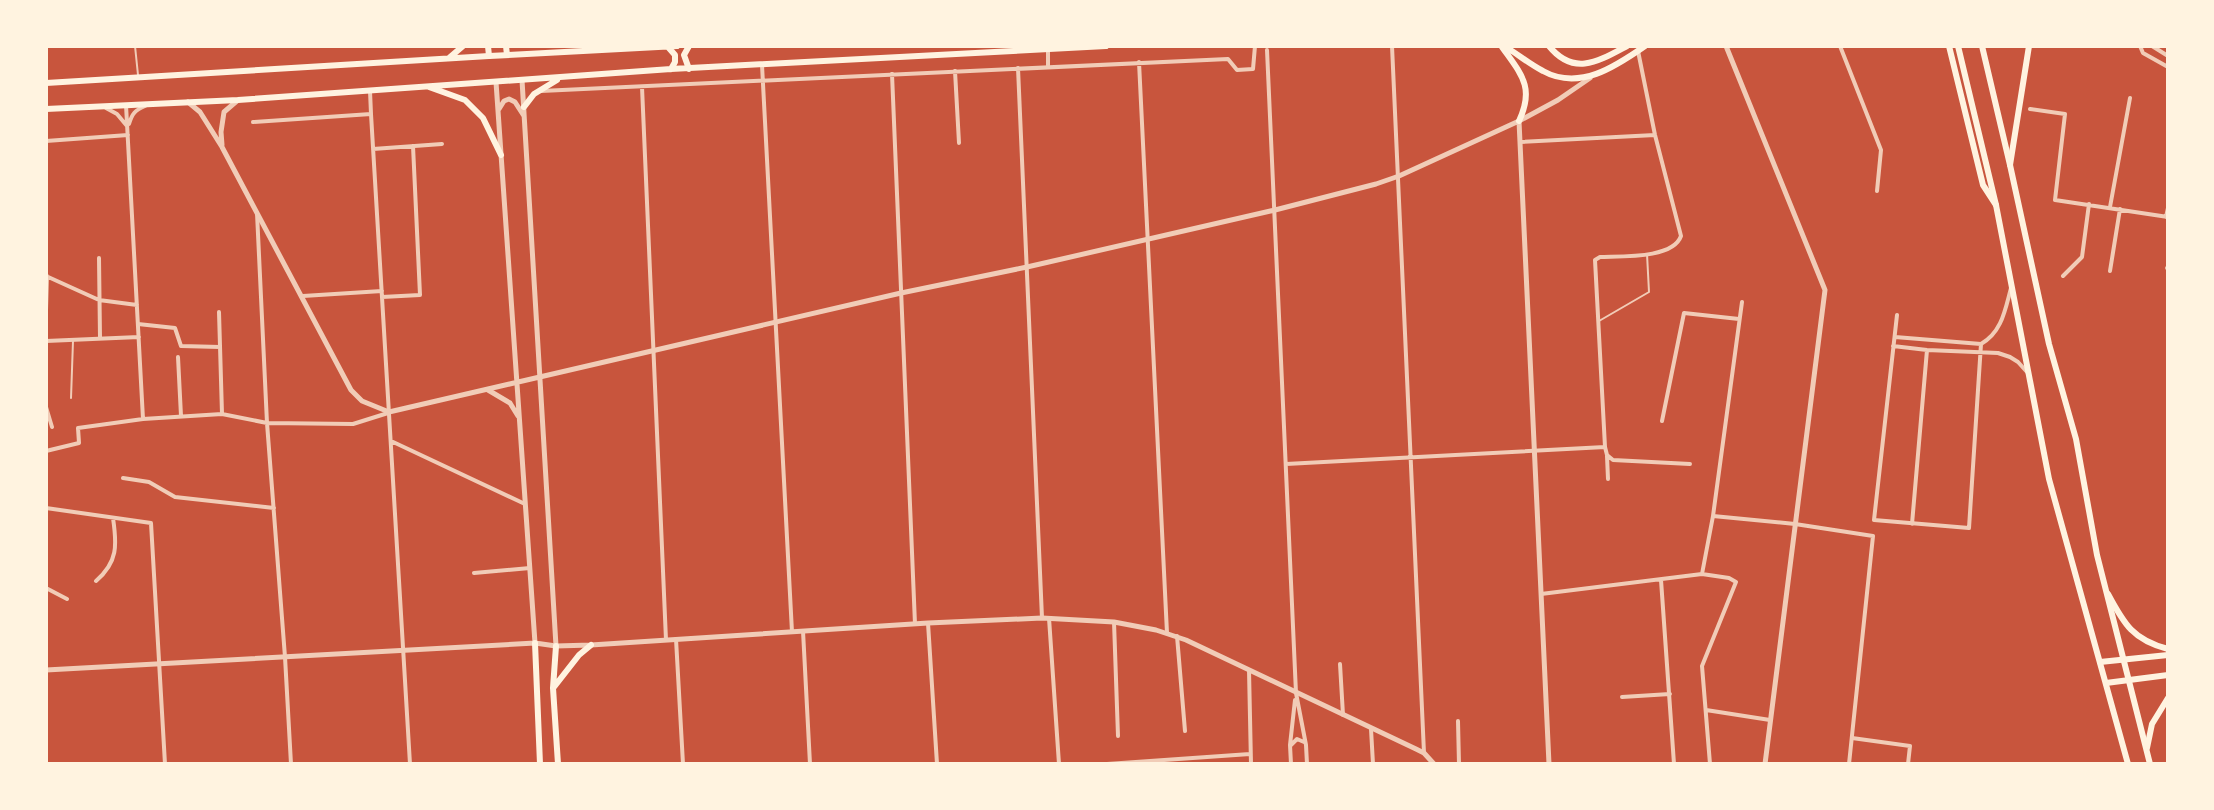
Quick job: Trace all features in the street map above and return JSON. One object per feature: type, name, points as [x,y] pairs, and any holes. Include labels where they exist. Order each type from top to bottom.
[{"type":"main road","points":[[449,58],[462,46]]},
{"type":"main road","points":[[488,46],[489,56]]},
{"type":"main road","points":[[506,46],[507,55]]},
{"type":"main road","points":[[564,46],[573,51]]},
{"type":"main road","points":[[46,83],[677,46]]},
{"type":"main road","points":[[689,46],[684,55],[689,69]]},
{"type":"main road","points":[[46,109],[238,100],[671,69],[1106,46]]},
{"type":"main road","points":[[1503,46],[1543,72],[1570,79],[1590,78],[1645,46]]},
{"type":"main road","points":[[1503,46],[1526,86],[1527,98],[1519,121]]},
{"type":"main road","points":[[1549,46],[1563,58],[1585,65],[1596,63],[1627,46]]},
{"type":"main road","points":[[1949,46],[1983,185],[1996,205]]},
{"type":"main road","points":[[1958,46],[1996,205],[2049,478],[2128,764]]},
{"type":"main road","points":[[1982,46],[2049,344],[2076,439],[2097,555],[2150,764]]},
{"type":"main road","points":[[2010,165],[2030,46]]},
{"type":"main road","points":[[667,47],[675,56],[671,69]]},
{"type":"main road","points":[[524,107],[537,91],[549,83],[566,77]]},
{"type":"main road","points":[[426,86],[465,100],[483,118],[501,155]]},
{"type":"main road","points":[[2108,594],[2131,632],[2144,640],[2168,649]]},
{"type":"main road","points":[[535,643],[540,764]]},
{"type":"main road","points":[[554,688],[579,655],[591,645]]},
{"type":"main road","points":[[556,646],[554,688],[558,764]]},
{"type":"main road","points":[[2100,662],[2168,655]]},
{"type":"main road","points":[[2106,682],[2168,675]]},
{"type":"main road","points":[[2147,748],[2152,724],[2168,698]]},
{"type":"street","points":[[537,91],[1228,59],[1237,70],[1253,69],[1255,46]]},
{"type":"street","points":[[1392,46],[1424,753]]},
{"type":"street","points":[[1726,46],[1824,291],[1765,764]]},
{"type":"street","points":[[1840,46],[1881,150],[1877,191]]},
{"type":"street","points":[[2140,46],[2143,53],[2168,67]]},
{"type":"street","points":[[2152,46],[2168,56]]},
{"type":"street","points":[[1048,50],[1048,67]]},
{"type":"street","points":[[1267,50],[1296,693],[1306,745],[1307,764]]},
{"type":"street","points":[[1608,479],[1596,259],[1665,251],[1675,246],[1680,240],[1680,230],[1638,51]]},
{"type":"street","points":[[1139,62],[1167,633]]},
{"type":"street","points":[[762,65],[792,632]]},
{"type":"street","points":[[1018,68],[1042,618]]},
{"type":"street","points":[[955,71],[959,143]]},
{"type":"street","points":[[892,74],[915,624]]},
{"type":"street","points":[[46,451],[79,443],[78,428],[143,419],[222,414],[267,423],[353,424],[389,412],[654,350],[1275,210],[1399,176],[1519,121],[1558,100],[1590,78]]},
{"type":"street","points":[[522,80],[556,646]]},
{"type":"street","points":[[496,82],[535,643]]},
{"type":"street","points":[[642,87],[666,640]]},
{"type":"street","points":[[370,91],[410,764]]},
{"type":"street","points":[[2110,207],[2130,98]]},
{"type":"street","points":[[498,112],[504,101],[509,99],[515,102],[525,117]]},
{"type":"street","points":[[222,147],[221,132],[224,112],[238,100]]},
{"type":"street","points":[[188,102],[200,112],[222,147],[351,390],[372,407],[389,412]]},
{"type":"street","points":[[127,127],[137,109],[152,104]]},
{"type":"street","points":[[126,105],[143,419]]},
{"type":"street","points":[[97,106],[111,109],[127,127]]},
{"type":"street","points":[[2030,110],[2065,114],[2055,200],[2167,217],[2168,208]]},
{"type":"street","points":[[253,122],[371,114]]},
{"type":"street","points":[[1519,121],[1549,764]]},
{"type":"street","points":[[46,141],[128,135]]},
{"type":"street","points":[[1520,142],[1656,135]]},
{"type":"street","points":[[373,149],[442,144]]},
{"type":"street","points":[[382,297],[420,295],[413,146]]},
{"type":"street","points":[[2063,276],[2082,257],[2089,204]]},
{"type":"street","points":[[256,209],[267,423],[291,764]]},
{"type":"street","points":[[2110,271],[2120,209]]},
{"type":"street","points":[[99,258],[100,338]]},
{"type":"street","points":[[46,310],[47,276],[99,300],[137,305]]},
{"type":"street","points":[[1895,337],[1981,344],[1990,339],[1998,330],[2012,284]]},
{"type":"street","points":[[303,296],[382,291]]},
{"type":"street","points":[[1702,574],[1713,516],[1742,302]]},
{"type":"street","points":[[219,312],[222,414]]},
{"type":"street","points":[[1662,421],[1684,313],[1739,319]]},
{"type":"street","points":[[1897,315],[1874,520],[1969,528],[1981,344]]},
{"type":"street","points":[[138,324],[175,328],[181,346],[220,347]]},
{"type":"street","points":[[46,341],[139,337]]},
{"type":"street","points":[[1893,346],[1982,354],[1998,353],[2018,362],[2027,373]]},
{"type":"street","points":[[1912,524],[1926,350]]},
{"type":"street","points":[[178,357],[181,416]]},
{"type":"street","points":[[488,390],[510,403],[519,417]]},
{"type":"street","points":[[46,407],[52,427]]},
{"type":"street","points":[[391,441],[525,504]]},
{"type":"street","points":[[1286,464],[1605,447]]},
{"type":"street","points":[[1607,455],[1613,460],[1690,464]]},
{"type":"street","points":[[123,478],[149,482],[175,497],[274,508]]},
{"type":"street","points":[[46,508],[151,523],[165,764]]},
{"type":"street","points":[[1713,516],[1795,524],[1873,536],[1849,764]]},
{"type":"street","points":[[96,581],[109,569],[116,542],[113,518]]},
{"type":"street","points":[[474,573],[530,567]]},
{"type":"street","points":[[1541,594],[1702,574],[1733,579],[1736,585],[1702,666],[1710,764]]},
{"type":"street","points":[[1661,580],[1674,764]]},
{"type":"street","points":[[46,588],[67,599]]},
{"type":"street","points":[[46,670],[535,643],[556,646],[591,645],[928,623],[1042,618],[1114,622],[1177,636],[1424,753],[1433,763]]},
{"type":"street","points":[[1049,618],[1059,764]]},
{"type":"street","points":[[1114,622],[1118,736]]},
{"type":"street","points":[[928,623],[937,764]]},
{"type":"street","points":[[803,631],[810,764]]},
{"type":"street","points":[[1177,636],[1185,731]]},
{"type":"street","points":[[676,639],[683,764]]},
{"type":"street","points":[[1340,664],[1343,716]]},
{"type":"street","points":[[1249,669],[1251,764]]},
{"type":"street","points":[[1291,764],[1290,746],[1296,693]]},
{"type":"street","points":[[1622,697],[1670,694]]},
{"type":"street","points":[[1706,710],[1770,720]]},
{"type":"street","points":[[1458,721],[1459,764]]},
{"type":"street","points":[[1371,729],[1373,764]]},
{"type":"street","points":[[1852,738],[1910,746],[1908,764]]},
{"type":"street","points":[[1290,746],[1297,739],[1302,740],[1306,745]]},
{"type":"street","points":[[1107,764],[1250,754]]},
{"type":"lane","points":[[135,46],[138,78]]},
{"type":"lane","points":[[1598,321],[1649,292],[1647,254]]},
{"type":"lane","points":[[71,398],[73,340]]}]
